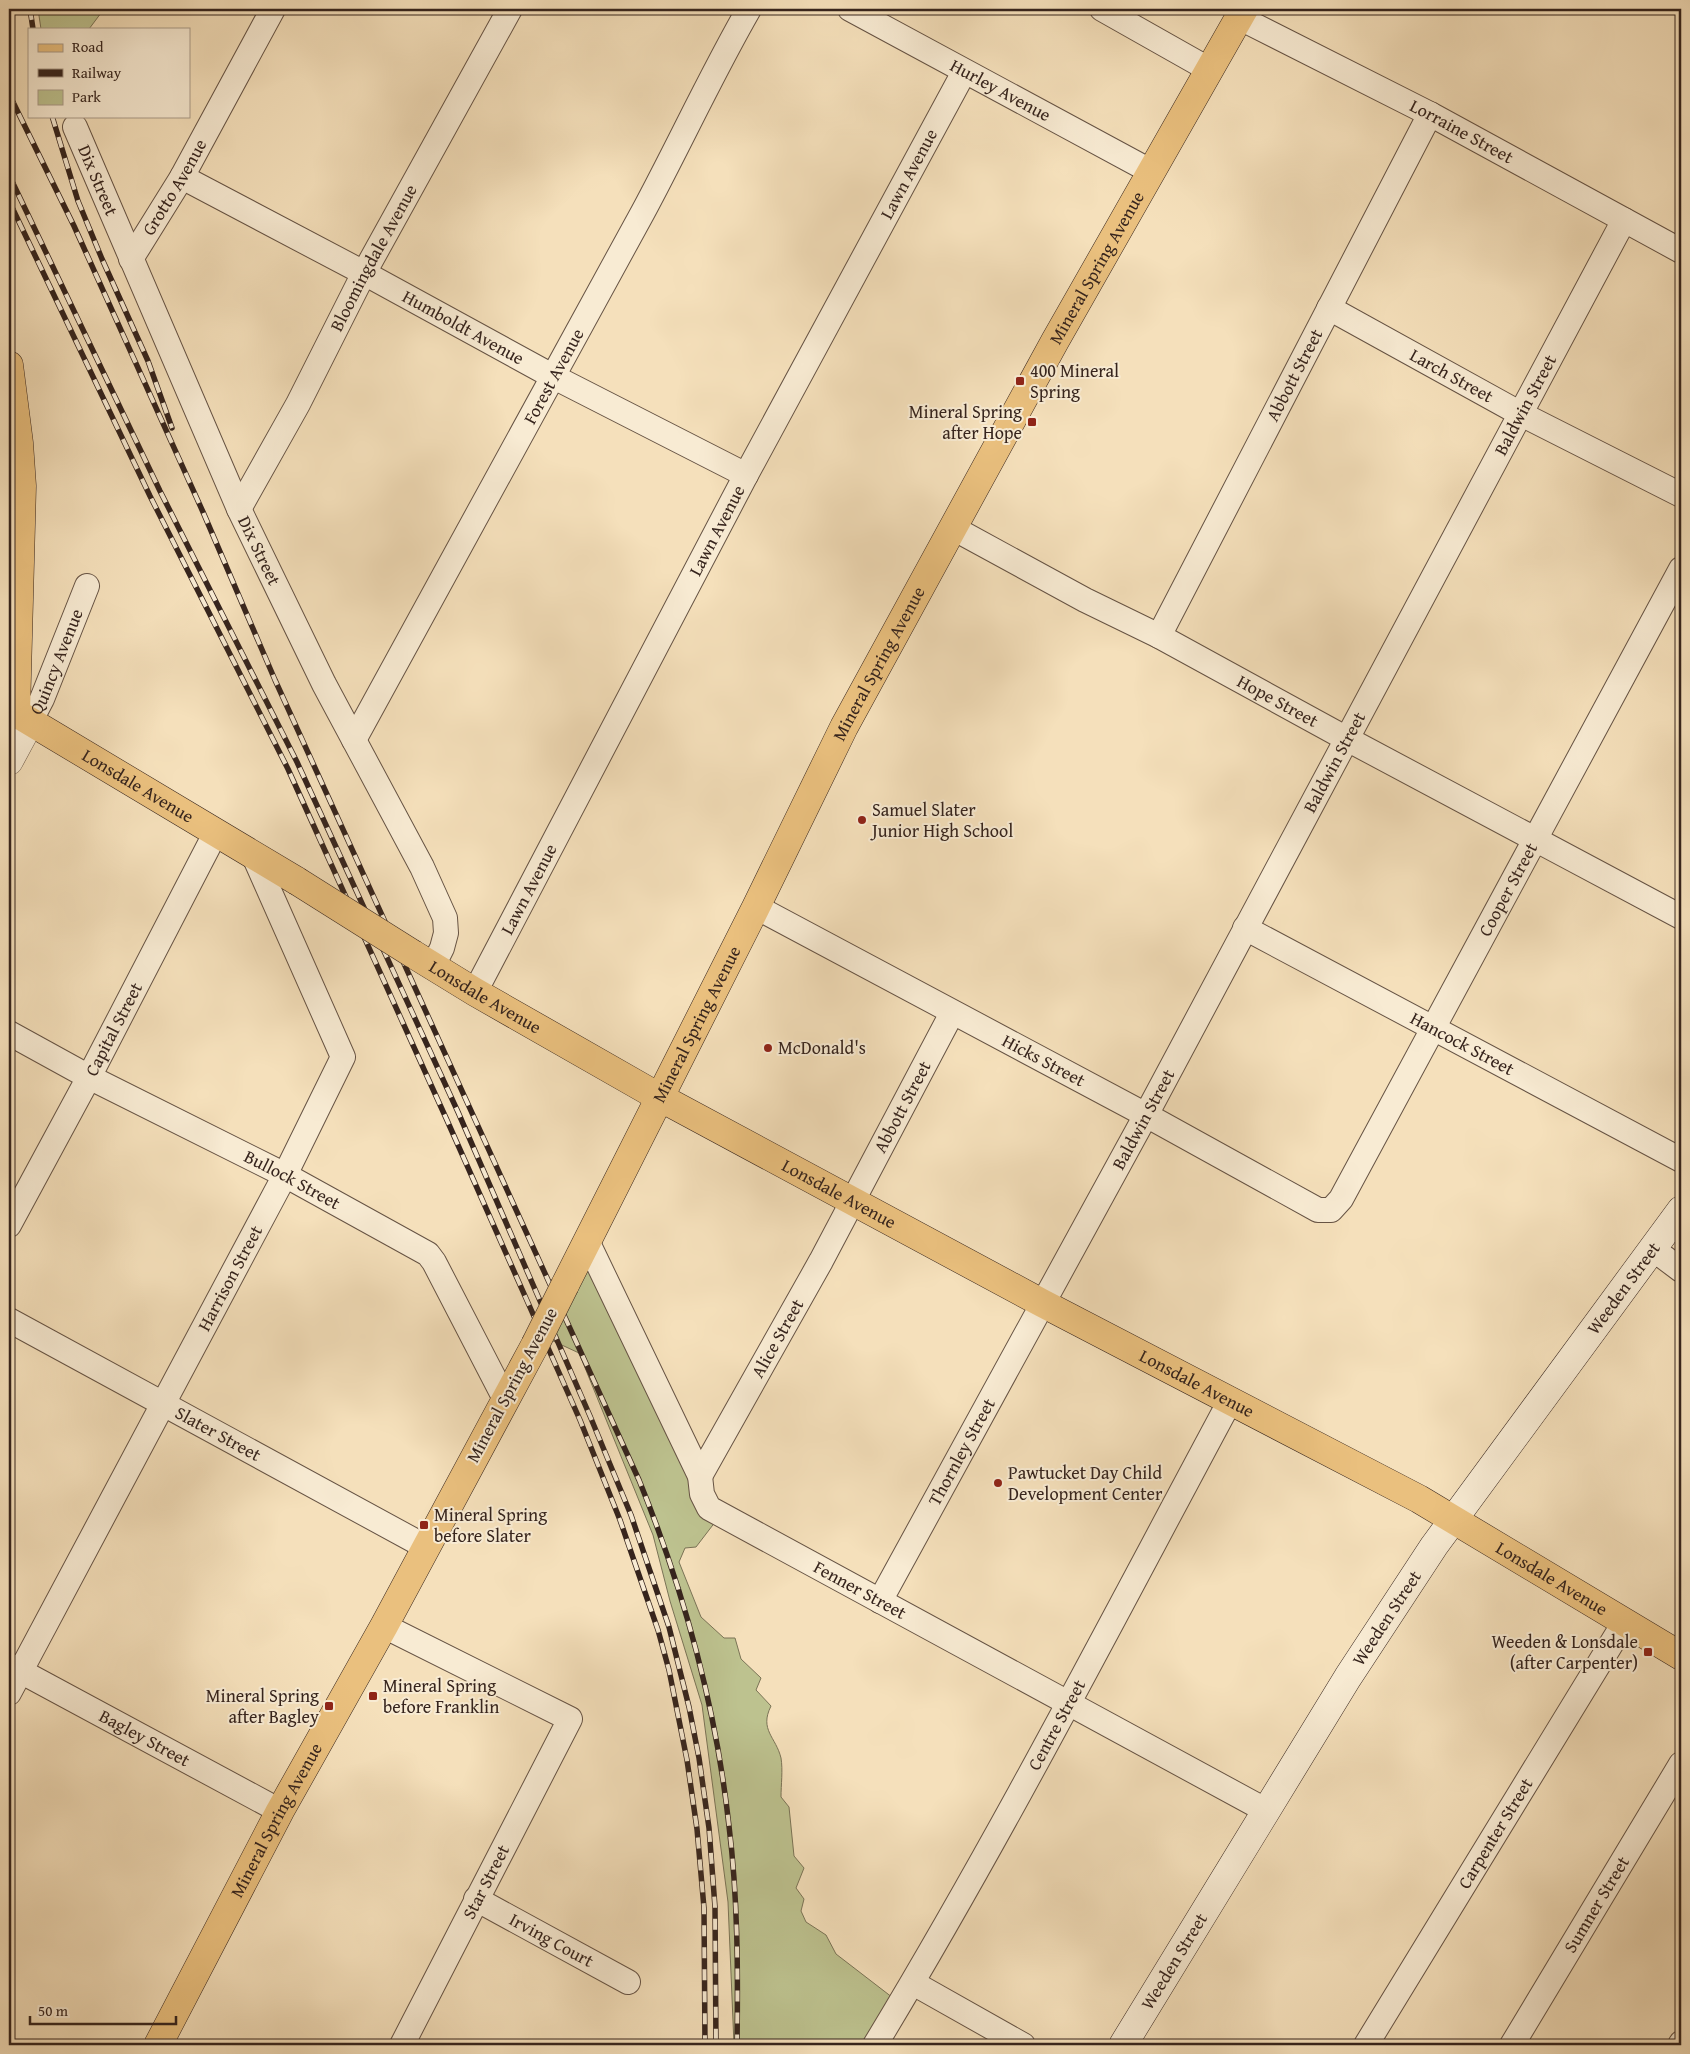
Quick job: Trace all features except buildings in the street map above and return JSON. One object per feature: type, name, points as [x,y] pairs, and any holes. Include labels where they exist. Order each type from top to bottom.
[{"type":"main road","name":"Mineral Spring Avenue","points":[[158,2045],[280,1811],[384,1626],[535,1345],[756,907],[844,727],[1055,341],[1242,13]]},
{"type":"main road","points":[[9,365],[19,443],[22,486],[18,714]]},
{"type":"main road","name":"Quincy Avenue","points":[[9,761],[18,714]]},
{"type":"main road","name":"Lonsdale Avenue","points":[[18,714],[297,881],[475,992],[659,1097],[1042,1303],[1419,1499],[1681,1656]]},
{"type":"main road","name":"Weeden Street","points":[[1123,2045],[1348,1677],[1453,1519],[1681,1210]]},
{"type":"street","name":"Grotto Avenue","points":[[131,259],[182,177],[273,9]]},
{"type":"street","name":"Bloomingdale Avenue","points":[[239,509],[298,404],[364,273],[510,9]]},
{"type":"street","name":"Forest Avenue","points":[[354,740],[645,209],[718,63],[749,9]]},
{"type":"street","name":"Hurley Avenue","points":[[850,9],[1152,172]]},
{"type":"street","points":[[1102,9],[1210,70]]},
{"type":"street","name":"Lorraine Street","points":[[1242,13],[1681,251]]},
{"type":"street","name":"Lawn Avenue","points":[[475,992],[746,475],[964,72]]},
{"type":"street","name":"Abbott Street","points":[[1159,636],[1430,114]]},
{"type":"street","name":"Dix Street","points":[[75,127],[239,509],[324,684],[422,867],[445,918],[446,933],[442,948],[423,960]]},
{"type":"street","name":"Humboldt Avenue","points":[[182,177],[364,273],[554,377],[746,475]]},
{"type":"street","name":"Baldwin Street","points":[[1042,1303],[1146,1115],[1624,220]]},
{"type":"street","name":"Larch Street","points":[[1329,308],[1521,414],[1681,495]]},
{"type":"street","name":"Hope Street","points":[[953,528],[1085,600],[1159,636],[1347,739],[1681,917]]},
{"type":"street","name":"Cooper Street","points":[[1331,1210],[1342,1199],[1681,569]]},
{"type":"street","name":"Quincy Avenue","points":[[18,714],[42,700],[87,586]]},
{"type":"street","name":"Capital Street","points":[[9,1225],[89,1077],[216,832]]},
{"type":"street","name":"Harrison Street","points":[[9,1693],[15,1668],[163,1403],[285,1175],[343,1057],[252,854]]},
{"type":"street","name":"Hicks Street","points":[[756,907],[1146,1115],[1318,1210],[1331,1210]]},
{"type":"street","name":"Hancock Street","points":[[1245,928],[1681,1160]]},
{"type":"street","name":"Abbott Street","points":[[853,1200],[952,1013]]},
{"type":"street","name":"Bullock Street","points":[[9,1033],[89,1077],[285,1175],[428,1254],[434,1262],[505,1399]]},
{"type":"street","name":"Alice Street","points":[[700,1476],[821,1261],[853,1200]]},
{"type":"street","name":"Fenner Street","points":[[588,1243],[700,1476],[702,1494],[709,1508],[1267,1812]]},
{"type":"street","points":[[1652,1249],[1681,1270]]},
{"type":"street","name":"Thornley Street","points":[[880,1601],[1042,1303]]},
{"type":"street","name":"Slater Street","points":[[9,1320],[426,1547]]},
{"type":"street","name":"Centre Street","points":[[876,2045],[913,1983],[1068,1704],[1230,1401]]},
{"type":"street","name":"Carpenter Street","points":[[1366,2045],[1624,1623]]},
{"type":"street","name":"Star Street","points":[[384,1626],[570,1719],[402,2045]]},
{"type":"street","name":"Bagley Street","points":[[15,1668],[280,1811]]},
{"type":"street","name":"Sumner Street","points":[[1512,2045],[1681,1764]]},
{"type":"street","name":"Irving Court","points":[[476,1899],[628,1982]]},
{"type":"street","points":[[913,1983],[1023,2045]]},
{"type":"green space","points":[[38,9],[104,9],[90,28],[41,28]]},
{"type":"green space","points":[[585,1243],[719,1517],[696,1547],[685,1548],[679,1562],[701,1617],[724,1638],[735,1638],[741,1659],[761,1678],[756,1690],[771,1706],[767,1721],[781,1758],[781,1797],[789,1807],[794,1856],[804,1868],[796,1888],[804,1899],[801,1911],[806,1922],[826,1935],[836,1954],[897,2001],[873,2045],[734,2045],[728,1902],[702,1705],[670,1601],[653,1535],[579,1353],[538,1334]]},
{"type":"railway","points":[[30,9],[33,28]]},
{"type":"railway","points":[[9,94],[74,226],[203,512],[275,680],[639,1480],[655,1522],[684,1607],[707,1693],[716,1737],[732,1853],[736,1908],[737,2045]]},
{"type":"railway","points":[[53,118],[78,201],[148,361],[172,428]]},
{"type":"railway","points":[[9,175],[160,491],[297,762],[458,1112],[631,1515],[669,1627],[689,1707],[699,1758],[709,1828],[715,1907],[716,2045]]},
{"type":"railway","points":[[9,201],[150,496],[288,769],[580,1420],[620,1520],[658,1630],[669,1670],[687,1760],[697,1829],[704,1908],[705,2045]]},
{"type":"place","name":"400 Mineral Spring","points":[[1020,381]]},
{"type":"place","name":"Mineral Spring after Hope","points":[[1032,422]]},
{"type":"place","name":"Samuel Slater Junior High School","points":[[862,820]]},
{"type":"place","name":"McDonald's","points":[[768,1048]]},
{"type":"place","name":"Pawtucket Day Child Development Center","points":[[998,1483]]},
{"type":"place","name":"Mineral Spring before Slater","points":[[424,1525]]},
{"type":"place","name":"Weeden & Lonsdale (after Carpenter)","points":[[1648,1652]]},
{"type":"place","name":"Mineral Spring before Franklin","points":[[373,1696]]},
{"type":"place","name":"Mineral Spring after Bagley","points":[[329,1706]]}]
